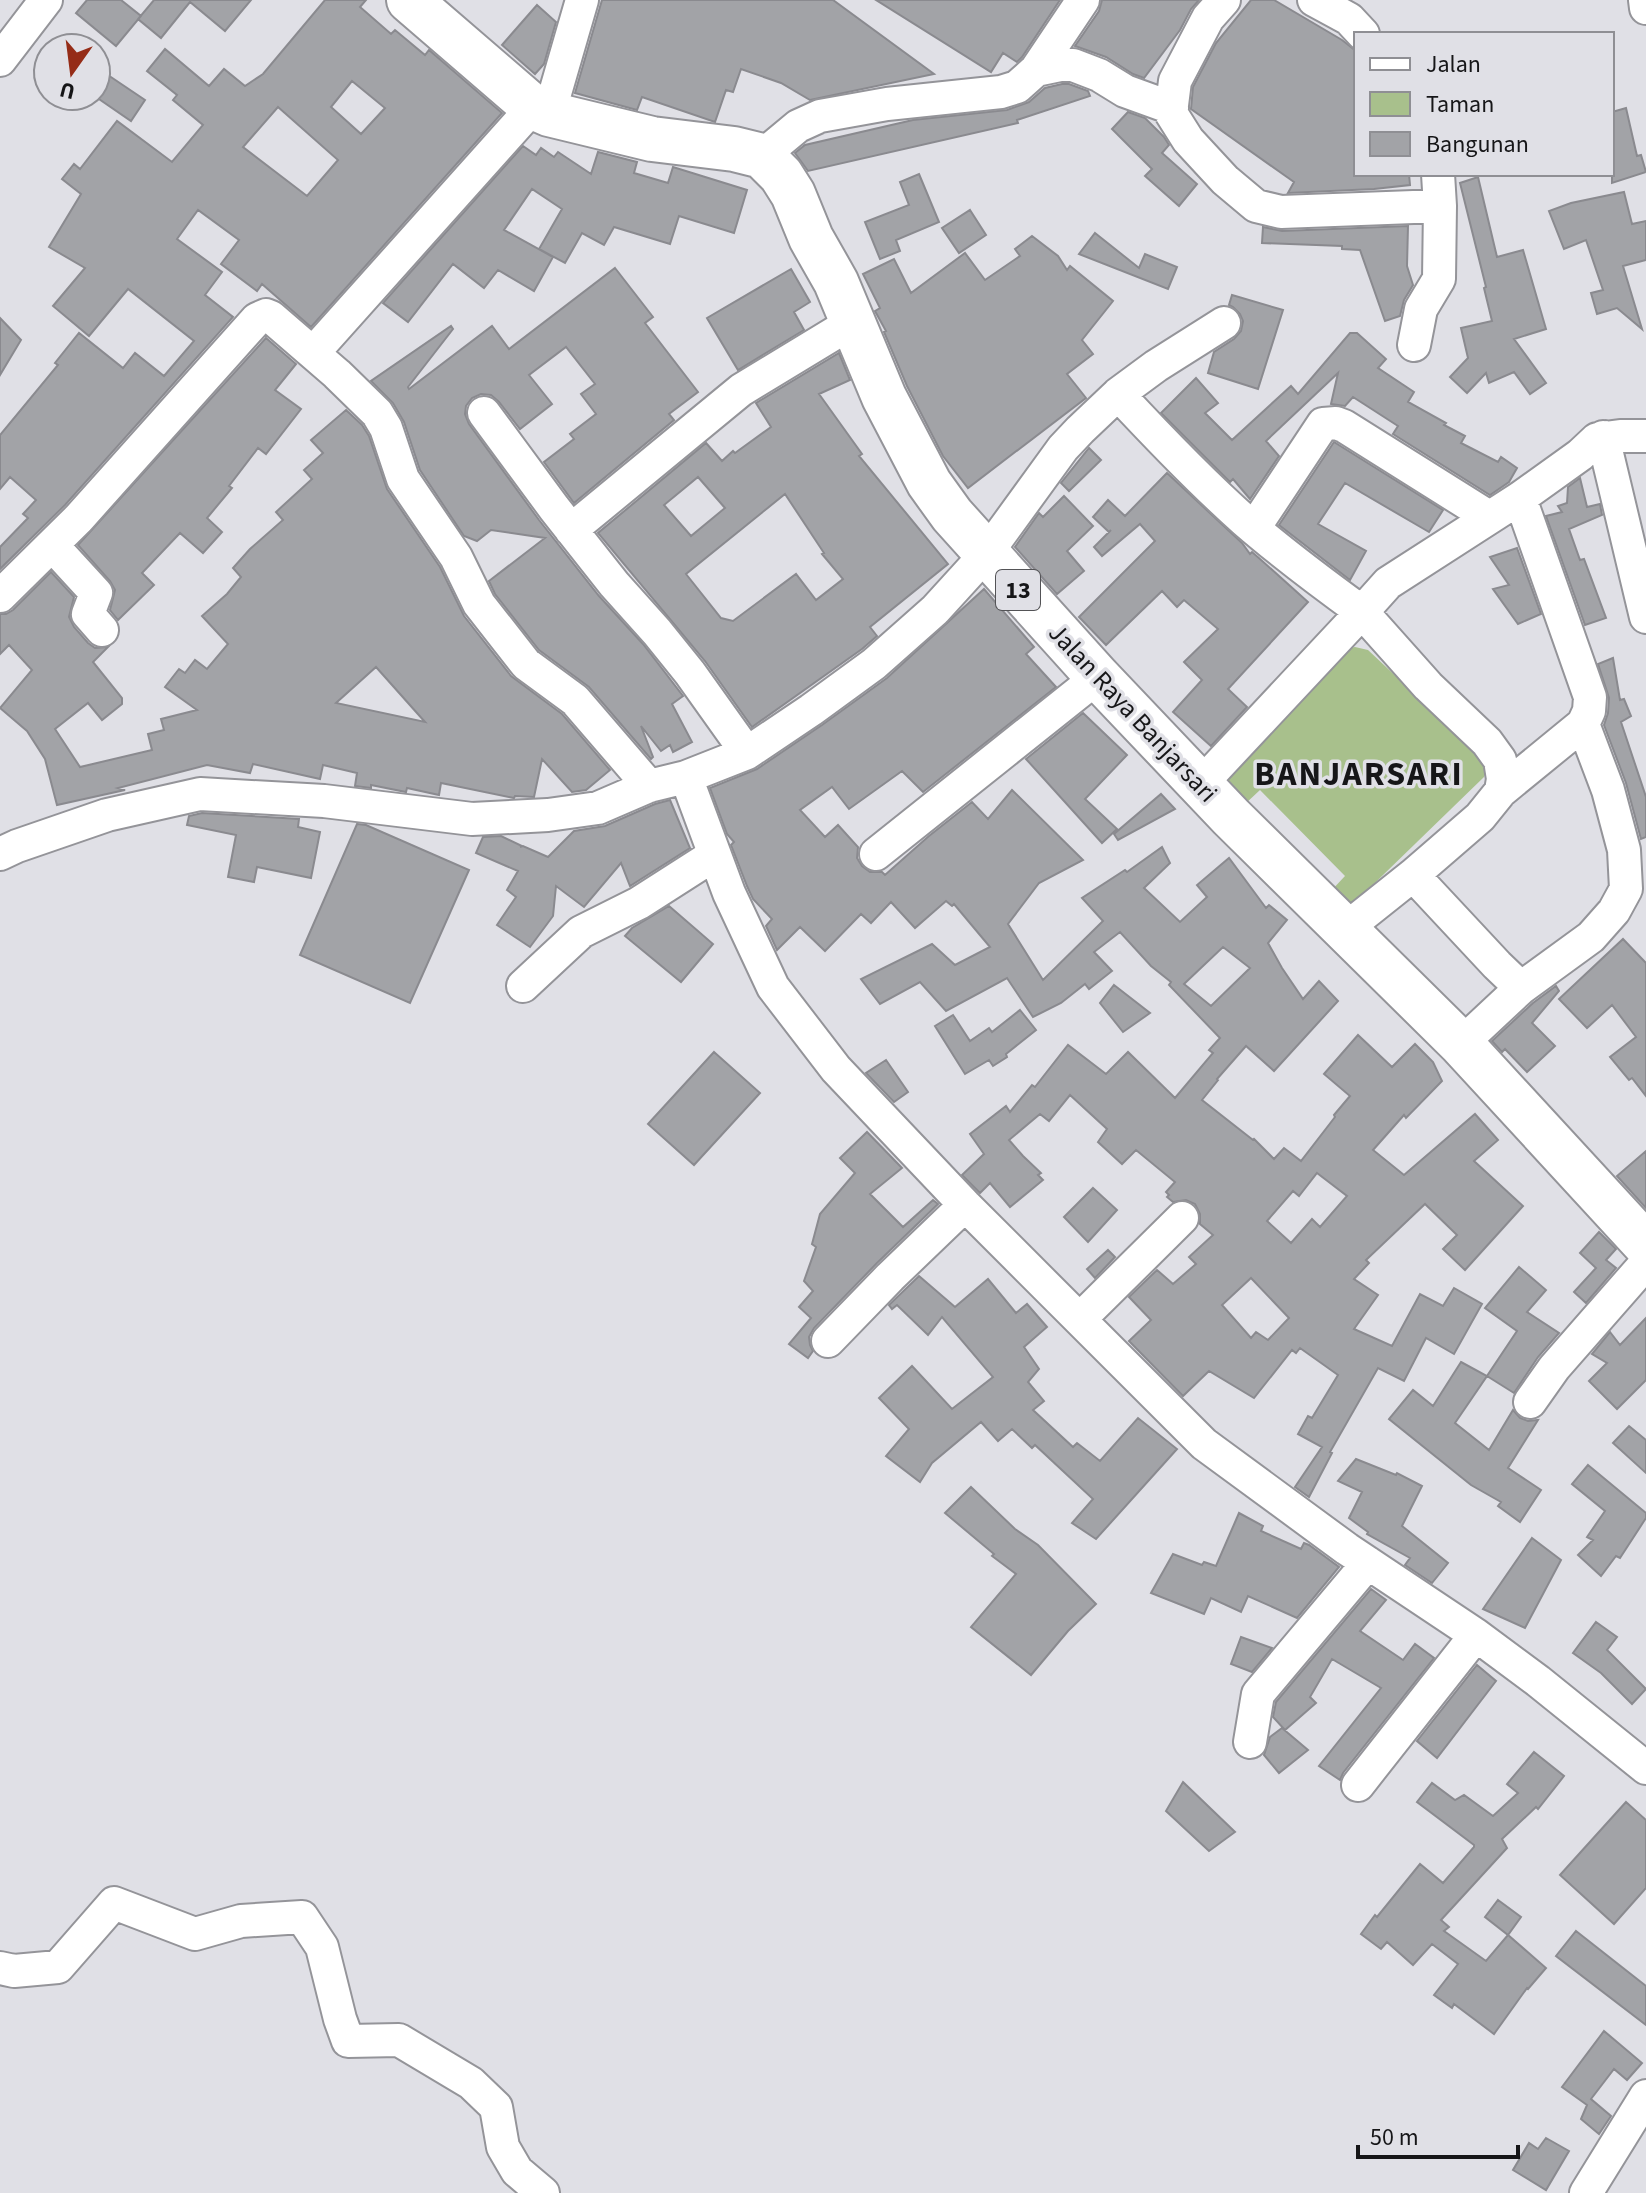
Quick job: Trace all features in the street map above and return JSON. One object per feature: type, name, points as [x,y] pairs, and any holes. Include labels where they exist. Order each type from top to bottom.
[{"type":"highway","points":[[409,0],[541,110],[652,139],[734,149],[762,156]]},
{"type":"highway","name":"Jalan Raya Banjarsari","points":[[762,156],[781,175],[793,194],[811,238],[836,282],[884,397],[914,457],[952,515],[1200,785],[1461,1044],[1646,1245]]},
{"type":"street","points":[[0,60],[46,0]]},
{"type":"street","points":[[324,363],[541,110],[582,0]]},
{"type":"street","points":[[762,156],[798,126],[820,116],[887,104],[1001,92],[1017,87],[1036,70],[1083,0]]},
{"type":"street","points":[[1224,0],[1208,18],[1175,81],[1171,113],[1188,140],[1225,180],[1256,206],[1281,212],[1440,206]]},
{"type":"street","points":[[1314,0],[1349,19],[1361,32]]},
{"type":"street","points":[[1645,0],[1646,8]]},
{"type":"street","points":[[1036,70],[1073,65],[1099,75],[1125,91],[1172,108]]},
{"type":"street","points":[[1414,345],[1421,309],[1439,279],[1438,176]]},
{"type":"street","points":[[0,596],[52,545],[257,319],[266,315],[324,363],[382,420],[403,479],[456,557],[479,604],[526,664],[575,700],[649,786]]},
{"type":"street","points":[[571,530],[741,390],[853,322]]},
{"type":"street","points":[[0,854],[107,815],[200,794],[324,801],[472,819],[548,815],[598,808],[649,786],[686,777],[747,753],[874,664],[935,610],[986,554],[1063,448],[1080,430],[1118,394],[1224,323]]},
{"type":"street","points":[[1118,394],[1177,457],[1254,528],[1301,568],[1362,612],[1428,686],[1487,742],[1500,760],[1501,791]]},
{"type":"street","points":[[484,413],[571,530],[690,673],[747,753]]},
{"type":"street","points":[[1254,528],[1323,424],[1329,422],[1344,426],[1489,517]]},
{"type":"street","points":[[1200,785],[1388,583],[1520,498],[1597,439],[1646,436]]},
{"type":"street","points":[[1603,437],[1646,617]]},
{"type":"street","points":[[1344,930],[1480,817],[1501,791],[1583,724],[1589,711],[1590,697],[1520,498]]},
{"type":"street","points":[[52,545],[96,593],[88,614],[102,630]]},
{"type":"street","points":[[876,854],[1098,677]]},
{"type":"street","points":[[1461,1044],[1521,988],[1591,937],[1614,911],[1626,889],[1624,850],[1608,790],[1583,724]]},
{"type":"street","points":[[686,777],[729,893],[773,987],[836,1069],[965,1205],[1204,1444],[1368,1563],[1476,1635],[1646,1768]]},
{"type":"street","points":[[523,986],[581,932],[639,903],[714,855]]},
{"type":"street","points":[[1413,875],[1521,988]]},
{"type":"street","points":[[828,1341],[965,1205]]},
{"type":"street","points":[[1080,1319],[1182,1218]]},
{"type":"street","points":[[1530,1402],[1554,1368],[1646,1263]]},
{"type":"street","points":[[1250,1742],[1258,1694],[1368,1563]]},
{"type":"street","points":[[1358,1785],[1476,1635]]},
{"type":"street","points":[[0,1968],[14,1971],[58,1967],[114,1903],[195,1934],[241,1921],[302,1917],[322,1947],[348,2041],[399,2040],[471,2083],[496,2107],[503,2147],[517,2171],[543,2193]]},
{"type":"street","points":[[1586,2193],[1646,2096]]},
{"type":"green space","points":[[1350,648],[1368,650],[1485,760],[1487,770],[1484,777],[1348,909],[1330,892],[1345,876],[1260,790],[1244,805],[1220,782]]},
{"type":"building","points":[[87,0],[121,0],[141,16],[116,46],[112,43],[112,32],[99,32],[76,13]]},
{"type":"building","points":[[154,0],[251,0],[225,31],[190,2],[161,38],[138,19]]},
{"type":"building","points":[[325,0],[366,0],[360,7],[391,34],[395,30],[425,55],[429,50],[502,113],[311,327],[262,284],[257,291],[221,264],[239,240],[198,210],[177,239],[222,272],[205,295],[233,317],[65,505],[0,569],[0,547],[28,518],[23,514],[36,500],[10,477],[0,489],[0,435],[58,365],[55,363],[79,333],[123,368],[135,353],[164,376],[194,341],[128,289],[89,336],[53,306],[85,268],[49,247],[81,194],[62,179],[74,164],[80,169],[117,121],[172,162],[203,125],[173,100],[177,95],[147,71],[165,49],[209,86],[224,69],[245,86],[263,74]],"holes":[[[352,81],[385,108],[361,134],[331,107]],[[278,107],[338,160],[307,196],[243,147]]]},
{"type":"building","points":[[602,0],[833,0],[934,74],[810,100],[781,83],[741,69],[733,92],[726,90],[715,122],[642,97],[637,110],[575,93]]},
{"type":"building","points":[[876,0],[1060,0],[1022,57],[1017,62],[1003,53],[991,72]]},
{"type":"building","points":[[1102,0],[1199,0],[1144,78],[1106,57],[1075,46],[1099,11]]},
{"type":"building","points":[[1251,0],[1274,0],[1342,40],[1354,49],[1354,176],[1409,176],[1410,185],[1288,193],[1294,182],[1191,109],[1193,87],[1216,43]]},
{"type":"building","points":[[537,5],[556,22],[544,64],[535,74],[502,45]]},
{"type":"building","points":[[112,78],[145,100],[131,121],[112,108]]},
{"type":"building","points":[[1062,84],[1088,91],[1090,96],[1017,120],[1018,123],[808,171],[795,153],[805,145],[913,120],[1007,110],[1029,102],[1045,88]]},
{"type":"building","points":[[1626,108],[1637,156],[1641,155],[1646,172],[1612,183],[1614,176],[1614,111]]},
{"type":"building","points":[[1128,112],[1145,118],[1164,137],[1169,145],[1162,153],[1197,184],[1179,206],[1145,176],[1152,169],[1112,129]]},
{"type":"building","points":[[523,146],[536,155],[541,148],[554,157],[558,152],[591,174],[598,152],[637,162],[634,173],[668,183],[673,167],[747,190],[734,233],[679,216],[670,244],[614,227],[604,245],[582,233],[565,263],[539,249],[562,209],[532,189],[504,230],[553,257],[534,291],[498,270],[484,288],[453,264],[408,322],[383,303]]},
{"type":"building","points":[[919,174],[939,222],[896,240],[900,251],[880,259],[865,222],[909,205],[900,182]]},
{"type":"building","points":[[1478,177],[1497,257],[1523,250],[1546,329],[1514,339],[1546,383],[1530,394],[1514,372],[1489,383],[1486,373],[1467,393],[1450,377],[1468,358],[1461,328],[1492,321],[1460,183]]},
{"type":"building","points":[[1624,192],[1632,224],[1646,221],[1646,260],[1623,266],[1642,329],[1617,308],[1597,314],[1591,293],[1603,290],[1586,240],[1564,249],[1549,211]]},
{"type":"building","points":[[970,210],[986,235],[959,253],[942,228]]},
{"type":"building","points":[[1408,226],[1407,266],[1413,285],[1404,300],[1400,316],[1385,321],[1360,250],[1342,249],[1342,246],[1262,243],[1263,227],[1282,231]]},
{"type":"building","points":[[1095,233],[1139,268],[1145,254],[1177,267],[1168,289],[1079,254]]},
{"type":"building","points":[[1032,236],[1058,256],[1067,270],[1070,266],[1113,301],[1082,340],[1093,354],[1067,374],[1086,398],[968,488],[943,456],[907,386],[875,311],[880,308],[863,274],[894,259],[911,293],[965,253],[985,280],[1020,256],[1015,249]]},
{"type":"building","points":[[615,268],[653,317],[645,323],[698,392],[669,414],[674,420],[574,503],[544,462],[574,439],[570,434],[596,414],[581,394],[595,384],[566,347],[529,375],[552,404],[520,429],[491,395],[481,394],[472,398],[465,414],[469,424],[539,520],[683,696],[672,704],[692,742],[673,752],[670,745],[661,751],[641,726],[653,757],[651,759],[589,687],[539,650],[495,594],[489,581],[545,538],[491,530],[477,541],[464,536],[420,470],[404,422],[393,403],[371,381],[451,326],[453,329],[409,389],[492,326],[509,349]]},
{"type":"building","points":[[791,269],[810,302],[794,312],[804,330],[738,370],[707,318]]},
{"type":"building","points":[[1232,295],[1283,310],[1258,389],[1208,373],[1214,352],[1241,331],[1243,321],[1240,314],[1229,305]]},
{"type":"building","points":[[0,318],[21,340],[0,375]]},
{"type":"building","points":[[1350,333],[1357,333],[1386,359],[1378,368],[1414,392],[1408,402],[1465,436],[1461,443],[1498,462],[1501,457],[1517,468],[1509,482],[1490,495],[1393,434],[1398,426],[1353,397],[1345,406],[1331,404],[1338,373],[1266,441],[1279,456],[1250,499],[1233,479],[1230,482],[1161,413],[1196,378],[1218,403],[1205,413],[1232,440],[1291,386],[1298,394]]},
{"type":"building","points":[[266,338],[296,364],[275,390],[301,409],[266,454],[258,448],[229,486],[232,488],[207,518],[222,532],[203,553],[180,533],[142,573],[154,585],[118,620],[110,610],[115,590],[78,545]]},
{"type":"building","points":[[839,353],[850,380],[819,394],[862,454],[859,456],[948,564],[870,627],[877,636],[862,649],[752,727],[705,661],[598,533],[706,443],[722,461],[771,427],[756,403]],"holes":[[[698,477],[725,508],[691,536],[664,505]],[[785,494],[822,554],[843,579],[816,600],[796,574],[733,621],[721,618],[686,574]]]},
{"type":"building","points":[[346,410],[362,425],[369,436],[387,489],[440,567],[464,616],[511,676],[562,714],[610,770],[586,790],[572,792],[542,759],[534,797],[514,798],[441,783],[439,795],[407,788],[406,792],[371,785],[371,788],[355,786],[357,773],[323,765],[320,779],[253,764],[250,773],[207,765],[118,788],[125,790],[57,805],[45,759],[27,731],[0,708],[32,670],[9,645],[0,654],[0,614],[13,610],[51,572],[74,597],[69,617],[74,627],[95,648],[108,647],[93,662],[122,698],[122,704],[102,720],[88,703],[55,729],[80,767],[152,750],[148,734],[164,730],[161,719],[197,710],[165,687],[179,669],[185,673],[195,660],[207,669],[228,644],[202,616],[241,577],[233,568],[283,520],[276,512],[312,479],[304,470],[323,453],[311,440]],"holes":[[[376,667],[425,722],[336,703]]]},
{"type":"building","points":[[1334,442],[1443,510],[1429,532],[1345,483],[1318,524],[1366,551],[1350,580],[1279,525]]},
{"type":"building","points":[[1089,448],[1101,460],[1069,491],[1061,483]]},
{"type":"building","points":[[1167,473],[1250,554],[1252,552],[1308,602],[1228,689],[1247,707],[1211,746],[1173,712],[1202,680],[1184,662],[1218,629],[1184,600],[1177,607],[1162,591],[1106,645],[1079,617],[1155,541],[1140,524],[1102,556],[1094,547],[1109,532],[1093,517],[1108,500],[1125,516]]},
{"type":"building","points":[[1580,478],[1587,507],[1600,504],[1602,515],[1569,529],[1606,618],[1585,625],[1546,516],[1562,512],[1558,506],[1567,503],[1568,487]]},
{"type":"building","points":[[1064,496],[1093,526],[1067,551],[1084,571],[1057,594],[1015,547],[1039,513],[1043,517]]},
{"type":"building","points":[[1517,548],[1541,614],[1518,624],[1493,589],[1509,585],[1490,557]]},
{"type":"building","points":[[984,589],[1034,647],[1026,654],[1056,687],[923,792],[902,771],[849,809],[832,787],[800,810],[825,837],[838,825],[858,847],[857,858],[862,866],[870,872],[885,875],[972,802],[988,819],[1012,790],[1083,860],[1039,883],[1008,924],[1043,980],[1103,921],[1082,898],[1162,847],[1170,863],[1144,888],[1180,922],[1207,897],[1197,885],[1229,858],[1266,908],[1269,905],[1287,920],[1268,943],[1303,999],[1319,981],[1338,1001],[1274,1071],[1246,1046],[1202,1100],[1254,1139],[1274,1159],[1284,1148],[1301,1161],[1350,1096],[1324,1074],[1358,1035],[1392,1067],[1415,1044],[1433,1062],[1442,1081],[1406,1118],[1404,1115],[1373,1150],[1404,1175],[1475,1114],[1498,1140],[1474,1161],[1523,1206],[1465,1270],[1443,1249],[1457,1235],[1425,1204],[1366,1260],[1369,1263],[1354,1279],[1378,1295],[1354,1329],[1392,1346],[1420,1294],[1443,1306],[1454,1288],[1482,1304],[1454,1354],[1426,1338],[1404,1381],[1378,1368],[1330,1452],[1309,1497],[1295,1487],[1322,1447],[1298,1434],[1308,1416],[1312,1418],[1338,1375],[1300,1348],[1296,1353],[1292,1350],[1254,1398],[1209,1371],[1183,1396],[1129,1341],[1151,1320],[1129,1297],[1157,1270],[1173,1284],[1196,1264],[1189,1257],[1213,1235],[1200,1224],[1200,1214],[1195,1204],[1186,1200],[1173,1202],[1167,1197],[1166,1192],[1175,1182],[1136,1150],[1122,1164],[1098,1142],[1107,1129],[1070,1095],[1049,1121],[1040,1114],[1009,1140],[1041,1173],[1038,1175],[1043,1180],[1010,1207],[990,1183],[980,1193],[962,1175],[984,1154],[970,1134],[1006,1106],[1010,1112],[1032,1085],[1035,1087],[1068,1045],[1106,1074],[1128,1052],[1175,1098],[1213,1053],[1209,1050],[1220,1038],[1169,985],[1171,982],[1151,966],[1120,932],[1094,952],[1112,971],[1089,989],[1085,984],[1061,1003],[1033,1017],[1007,978],[946,1011],[920,982],[880,1004],[861,979],[932,944],[955,965],[990,947],[954,904],[952,906],[946,901],[915,928],[891,902],[871,923],[861,914],[825,951],[800,927],[777,950],[766,926],[772,919],[753,899],[731,845],[734,842],[727,834],[710,788],[757,769],[887,678]],"holes":[[[1223,947],[1250,968],[1211,1006],[1184,984]],[[1317,1173],[1347,1196],[1320,1227],[1312,1219],[1291,1243],[1267,1221],[1293,1191],[1299,1196]],[[1251,1278],[1289,1318],[1268,1340],[1256,1332],[1251,1338],[1222,1305]]]},
{"type":"building","points":[[1613,658],[1620,700],[1624,699],[1631,716],[1621,722],[1646,797],[1646,837],[1641,839],[1626,783],[1604,725],[1609,698],[1598,664]]},
{"type":"building","points":[[1083,713],[1127,755],[1085,799],[1117,829],[1102,843],[1026,759]]},
{"type":"building","points":[[1161,794],[1175,809],[1118,840],[1114,834]]},
{"type":"building","points":[[670,800],[690,848],[630,886],[621,863],[584,907],[556,886],[553,916],[530,947],[497,925],[516,897],[507,890],[518,871],[476,853],[483,837],[501,836],[548,857],[574,831],[605,826]]},
{"type":"building","points":[[202,813],[299,819],[298,827],[320,832],[311,878],[257,867],[254,882],[228,877],[236,835],[187,825],[189,816]]},
{"type":"building","points":[[357,824],[366,825],[469,870],[410,1003],[300,955]]},
{"type":"building","points":[[669,906],[713,944],[681,982],[625,936],[632,928]]},
{"type":"building","points":[[1623,939],[1646,963],[1646,1096],[1610,1057],[1636,1037],[1612,1005],[1587,1028],[1559,999]]},
{"type":"building","points":[[1114,985],[1150,1013],[1123,1032],[1100,1003]]},
{"type":"building","points":[[1556,986],[1559,991],[1532,1023],[1555,1046],[1527,1072],[1505,1049],[1502,1052],[1492,1041]]},
{"type":"building","points":[[1020,1010],[1036,1030],[993,1066],[989,1060],[965,1074],[935,1026],[953,1015],[970,1041],[989,1028],[992,1032]]},
{"type":"building","points":[[714,1052],[760,1093],[694,1165],[648,1124]]},
{"type":"building","points":[[886,1060],[908,1092],[894,1102],[866,1073]]},
{"type":"building","points":[[867,1132],[902,1168],[870,1194],[903,1227],[933,1200],[938,1204],[814,1328],[809,1337],[813,1351],[808,1358],[789,1344],[811,1318],[799,1307],[813,1291],[804,1281],[816,1247],[812,1244],[820,1214],[855,1173],[840,1158]]},
{"type":"building","points":[[1646,1151],[1646,1208],[1617,1176]]},
{"type":"building","points":[[1093,1188],[1117,1210],[1088,1242],[1064,1217]]},
{"type":"building","points":[[1599,1232],[1616,1249],[1606,1260],[1616,1268],[1586,1303],[1574,1292],[1596,1268],[1580,1253]]},
{"type":"building","points":[[1108,1250],[1115,1257],[1095,1278],[1087,1269]]},
{"type":"building","points":[[1519,1267],[1546,1290],[1527,1312],[1559,1333],[1514,1393],[1487,1376],[1517,1331],[1485,1308]]},
{"type":"building","points":[[919,1276],[955,1307],[988,1279],[1016,1313],[1027,1304],[1047,1327],[1024,1347],[1039,1369],[1028,1382],[1044,1401],[1033,1410],[1073,1447],[1077,1443],[1100,1461],[1138,1418],[1177,1449],[1096,1539],[1072,1523],[1093,1499],[1035,1445],[1032,1448],[1012,1429],[998,1441],[981,1422],[932,1463],[920,1482],[886,1456],[909,1429],[879,1398],[912,1366],[952,1409],[993,1377],[942,1317],[928,1335],[897,1305],[892,1309],[889,1305]]},
{"type":"building","points":[[1646,1318],[1646,1380],[1617,1409],[1589,1381],[1607,1363],[1592,1354],[1610,1332],[1620,1345]]},
{"type":"building","points":[[1461,1362],[1487,1376],[1455,1423],[1489,1450],[1513,1410],[1520,1418],[1538,1420],[1508,1468],[1541,1490],[1520,1522],[1498,1506],[1501,1502],[1471,1485],[1389,1419],[1413,1390],[1433,1406]]},
{"type":"building","points":[[1629,1426],[1646,1440],[1646,1473],[1613,1443]]},
{"type":"building","points":[[1356,1459],[1397,1473],[1422,1486],[1402,1526],[1448,1563],[1432,1583],[1405,1565],[1410,1558],[1367,1534],[1349,1518],[1362,1492],[1338,1481]]},
{"type":"building","points":[[1588,1465],[1646,1513],[1646,1518],[1620,1558],[1616,1556],[1601,1576],[1578,1555],[1593,1540],[1587,1537],[1605,1511],[1572,1484]]},
{"type":"building","points":[[971,1487],[1015,1529],[1038,1545],[1096,1604],[1068,1631],[1031,1675],[971,1627],[1016,1574],[945,1513]]},
{"type":"building","points":[[1239,1513],[1263,1526],[1261,1531],[1301,1549],[1304,1543],[1309,1545],[1339,1567],[1297,1618],[1248,1596],[1241,1612],[1211,1598],[1204,1614],[1151,1593],[1173,1554],[1202,1565],[1204,1562],[1216,1566]]},
{"type":"building","points":[[1532,1538],[1561,1560],[1525,1628],[1483,1609]]},
{"type":"building","points":[[1371,1589],[1386,1600],[1360,1631],[1403,1660],[1415,1644],[1434,1658],[1340,1780],[1319,1766],[1381,1688],[1332,1659],[1310,1697],[1316,1703],[1285,1730],[1273,1717],[1276,1702]]},
{"type":"building","points":[[1596,1622],[1617,1637],[1607,1650],[1646,1689],[1632,1704],[1601,1673],[1573,1653]]},
{"type":"building","points":[[1241,1637],[1272,1648],[1252,1672],[1231,1664]]},
{"type":"building","points":[[1477,1665],[1496,1681],[1437,1758],[1417,1741]]},
{"type":"building","points":[[1282,1728],[1308,1750],[1279,1773],[1264,1755],[1270,1737]]},
{"type":"building","points":[[1534,1752],[1564,1776],[1538,1809],[1536,1807],[1502,1839],[1507,1848],[1441,1920],[1449,1927],[1444,1931],[1486,1961],[1508,1935],[1546,1968],[1527,1988],[1494,2034],[1454,2004],[1452,2008],[1434,1995],[1458,1964],[1432,1944],[1413,1965],[1387,1942],[1381,1949],[1361,1934],[1420,1864],[1443,1883],[1474,1847],[1417,1802],[1432,1783],[1455,1800],[1464,1795],[1493,1816],[1518,1793],[1507,1784]]},
{"type":"building","points":[[1183,1782],[1235,1832],[1209,1851],[1166,1811]]},
{"type":"building","points":[[1626,1802],[1646,1820],[1646,1888],[1614,1924],[1560,1875]]},
{"type":"building","points":[[1498,1900],[1521,1917],[1508,1935],[1485,1917]]},
{"type":"building","points":[[1576,1931],[1646,1986],[1646,2025],[1556,1956]]},
{"type":"building","points":[[1604,2031],[1642,2063],[1627,2080],[1614,2069],[1591,2099],[1611,2116],[1599,2134],[1581,2119],[1587,2105],[1562,2087]]},
{"type":"building","points":[[1546,2138],[1569,2151],[1546,2190],[1513,2170],[1529,2143],[1538,2149]]},
{"type":"district","name":"BANJARSARI","points":[[1359,774]]}]
